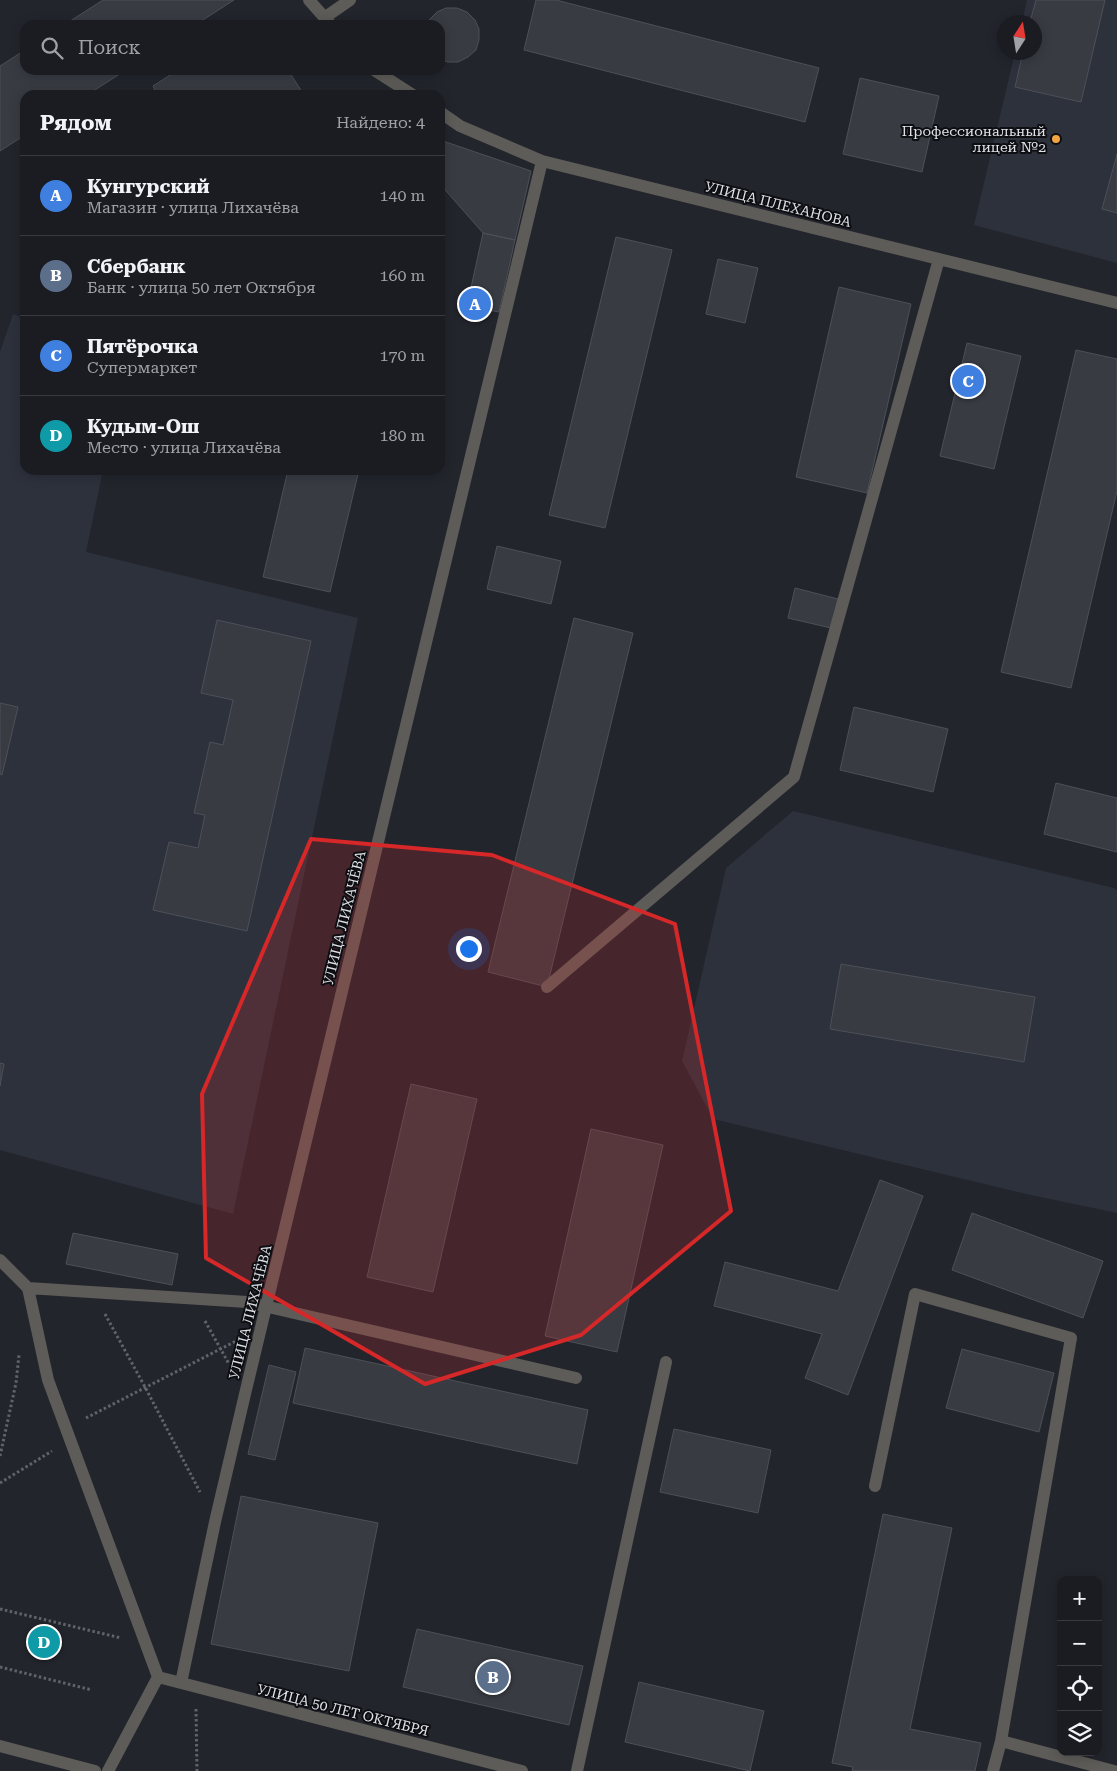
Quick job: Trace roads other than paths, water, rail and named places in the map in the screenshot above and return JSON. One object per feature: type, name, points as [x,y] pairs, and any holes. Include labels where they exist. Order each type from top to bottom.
[{"type":"street","points":[[309,0],[326,20]]},
{"type":"street","points":[[330,20],[350,0]]},
{"type":"street","points":[[382,75],[405,90]]},
{"type":"street","name":"УЛИЦА ПЛЕХАНОВА","points":[[445,116],[460,126],[542,162],[1117,303]]},
{"type":"street","name":"УЛИЦА ЛИХАЧЁВА","points":[[181,1683],[215,1522],[245,1394],[542,162]]},
{"type":"street","points":[[547,987],[794,777],[939,259]]},
{"type":"street","points":[[0,1260],[28,1288],[48,1380],[158,1677],[108,1771]]},
{"type":"street","points":[[28,1288],[247,1302],[576,1378]]},
{"type":"street","points":[[875,1486],[915,1294],[1071,1338],[1001,1741],[993,1771]]},
{"type":"street","points":[[576,1771],[666,1362]]},
{"type":"street","name":"УЛИЦА 50 ЛЕТ ОКТЯБРЯ","points":[[158,1677],[522,1771]]},
{"type":"street","points":[[1001,1741],[1114,1771]]},
{"type":"street","points":[[0,1746],[95,1771]]},
{"type":"place","name":"Профессиональный лицей №2","points":[[1056,139]]},
{"type":"place","name":"Кунгурский","points":[[475,304]]},
{"type":"place","name":"Пятёрочка","points":[[968,381]]},
{"type":"place","name":"Кудым-Ош","points":[[44,1642]]},
{"type":"place","name":"Сбербанк","points":[[493,1677]]}]
